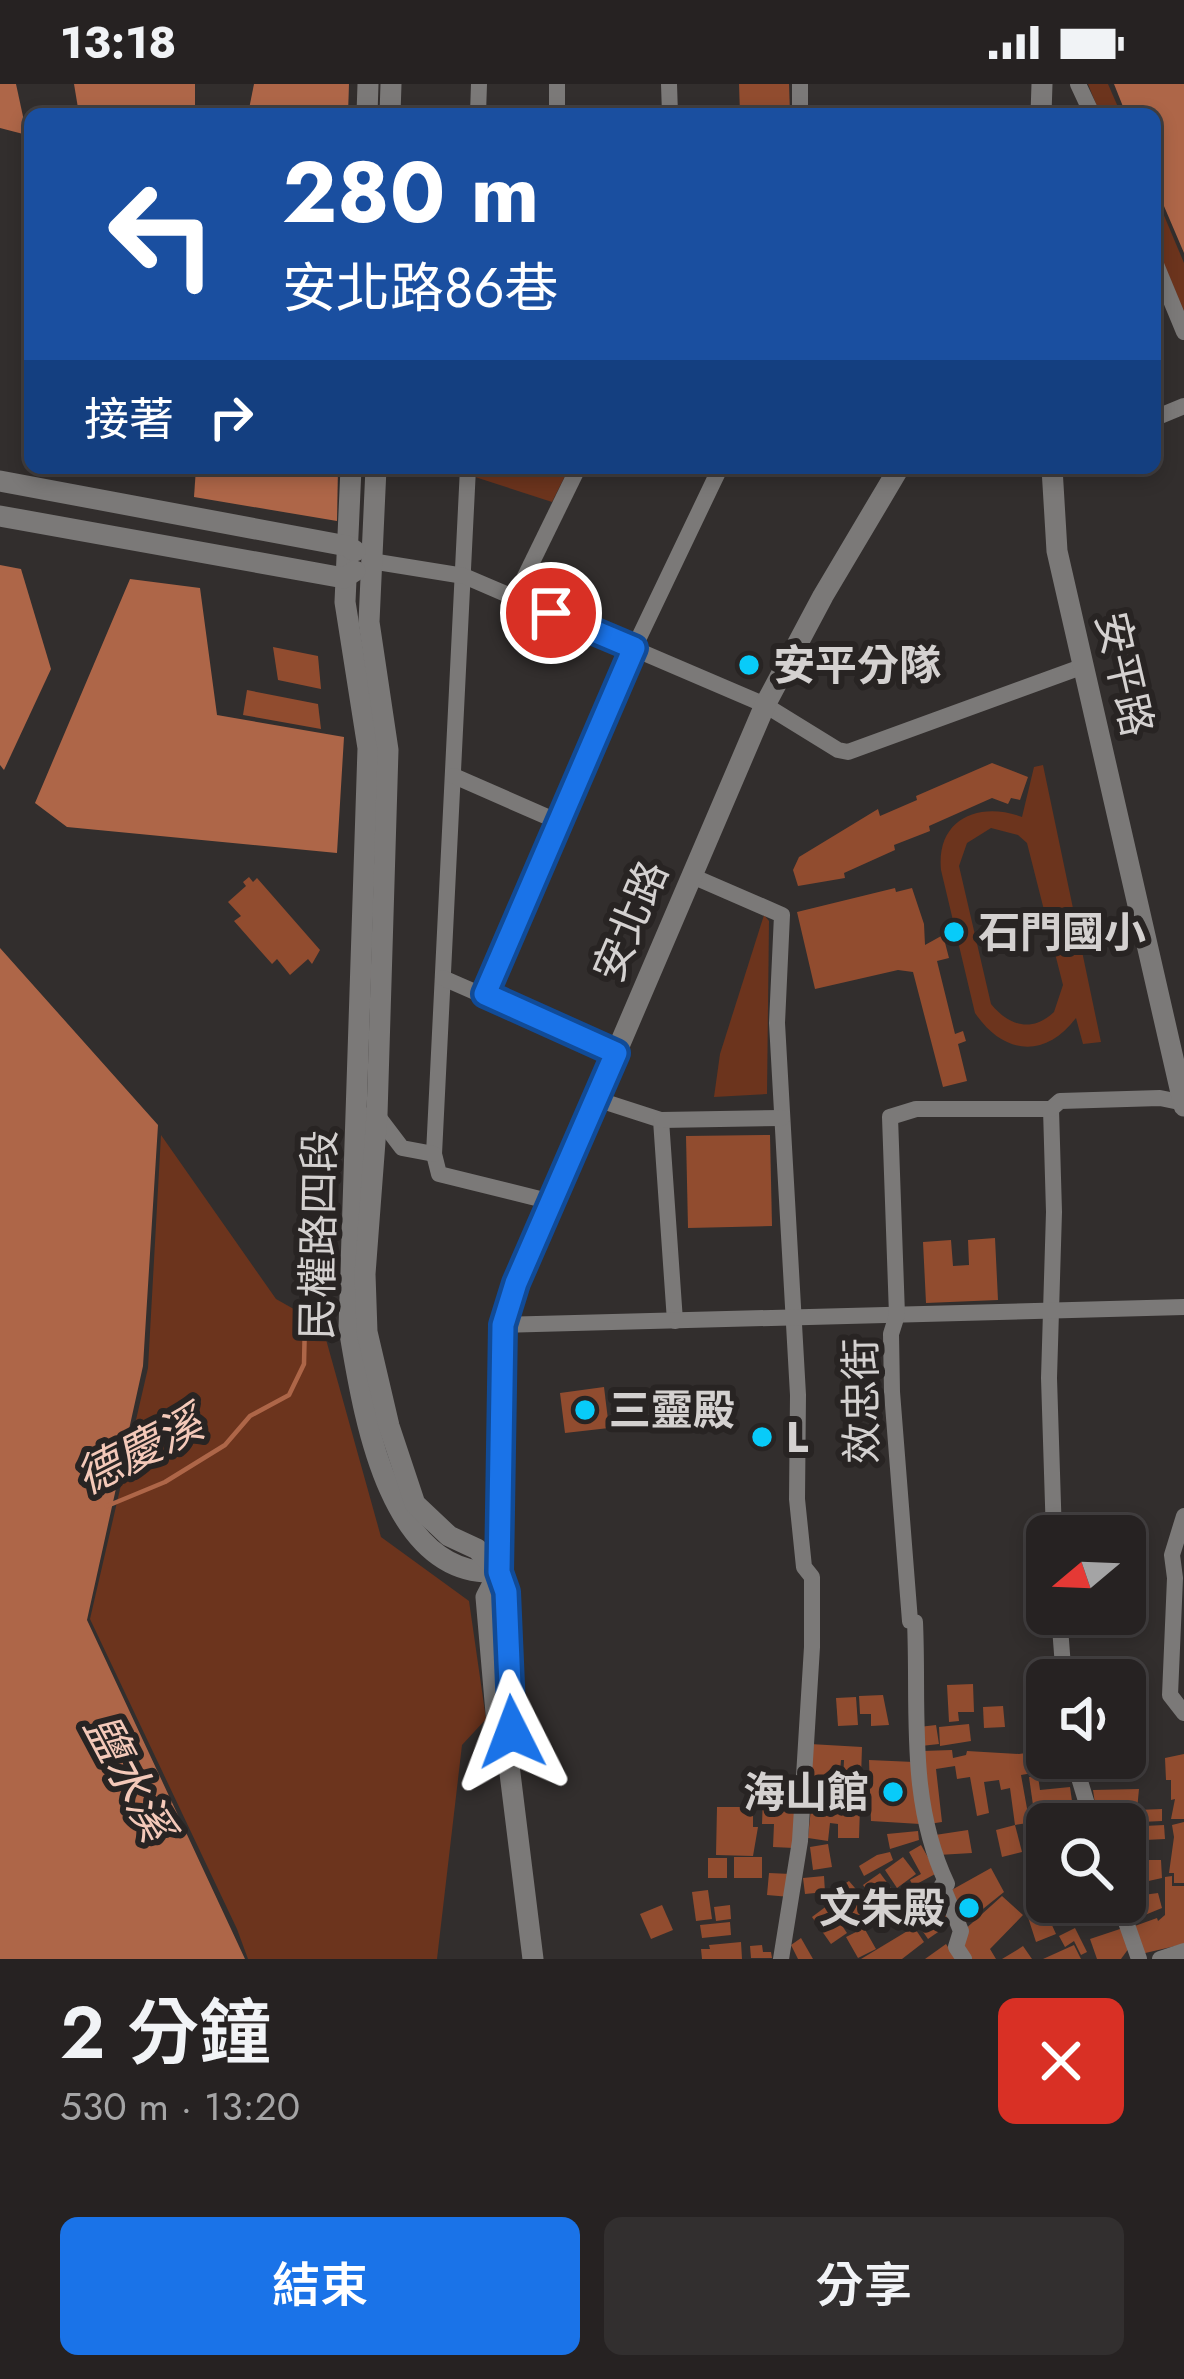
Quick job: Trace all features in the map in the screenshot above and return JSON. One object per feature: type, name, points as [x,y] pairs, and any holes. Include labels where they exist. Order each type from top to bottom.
[{"type":"street","points":[[1161,276],[1184,332]]},
{"type":"street","name":"民權路四段","points":[[351,474],[344,578],[368,748],[367,1333],[389,1426],[415,1504],[430,1522],[477,1549],[499,1572]]},
{"type":"street","name":"民權路四段","points":[[368,1114],[388,750],[369,622],[376,474]]},
{"type":"street","points":[[468,474],[434,1154],[439,1174],[552,1202]]},
{"type":"street","points":[[514,597],[575,474]]},
{"type":"street","points":[[485,994],[634,648],[717,474]]},
{"type":"street","name":"安北路","points":[[533,1959],[506,1742],[498,1736],[486,1597],[499,1572],[503,1325],[516,1283],[765,705],[895,474]]},
{"type":"street","name":"安平路","points":[[1052,474],[1057,551],[1184,1104]]},
{"type":"street","points":[[0,481],[347,546],[371,561],[464,576],[765,705],[848,752],[1084,666]]},
{"type":"street","points":[[0,516],[344,578],[371,561]]},
{"type":"street","points":[[454,776],[559,822]]},
{"type":"street","points":[[692,877],[782,916],[777,1023],[798,1395],[797,1499],[804,1567],[812,1577],[812,1647],[800,1840],[781,1959]]},
{"type":"street","points":[[443,978],[616,1053]]},
{"type":"street","name":"效忠街","points":[[964,1959],[956,1947],[961,1931],[933,1854],[915,1748],[915,1622],[910,1621],[892,1392],[891,1334],[897,1315],[890,1117],[916,1109],[1051,1109],[1060,1101],[1160,1098],[1184,1104]]},
{"type":"street","points":[[596,1099],[661,1120],[782,1118]]},
{"type":"street","points":[[1051,1109],[1054,1515]]},
{"type":"street","points":[[368,1114],[402,1148],[434,1154]]},
{"type":"street","points":[[661,1120],[674,1321]]},
{"type":"street","points":[[503,1325],[1184,1306]]},
{"type":"street","points":[[1184,1516],[1172,1555],[1170,1695],[1184,1713]]},
{"type":"street","points":[[1126,1923],[1139,1959]]},
{"type":"street","points":[[1160,1959],[1184,1952]]},
{"type":"shaded area","points":[[1088,84],[1108,84],[1118,108],[1098,108]]},
{"type":"shaded area","points":[[1161,208],[1184,263],[1184,312],[1161,257]]},
{"type":"shaded area","points":[[475,474],[566,474],[552,502]]},
{"type":"shaded area","points":[[1043,765],[1101,1042],[1083,1044],[1076,1018],[1051,1041],[1024,1047],[998,1037],[975,1013],[941,870],[941,852],[953,827],[964,818],[990,811],[1022,817],[1034,767]],"holes":[[[991,828],[1018,835],[1027,843],[1063,985],[1054,1012],[1029,1024],[1013,1022],[991,1004],[959,866],[967,843]]]},
{"type":"shaded area","points":[[764,915],[769,921],[767,1094],[714,1097],[720,1054]]},
{"type":"shaded area","points":[[161,1135],[276,1299],[322,1325],[381,1537],[469,1601],[486,1719],[462,1745],[437,1959],[248,1959],[90,1619],[148,1368]]},
{"type":"water","points":[[0,84],[16,84],[24,134],[0,128]]},
{"type":"water","points":[[74,84],[195,84],[195,108],[78,108]]},
{"type":"water","points":[[254,84],[349,84],[348,108],[249,108]]},
{"type":"water","points":[[1114,84],[1184,84],[1184,253],[1161,199],[1161,108],[1124,108]]},
{"type":"water","points":[[196,474],[338,474],[337,521],[194,497]]},
{"type":"water","points":[[0,565],[21,569],[51,669],[4,770],[0,765]]},
{"type":"water","points":[[130,579],[200,588],[217,715],[344,737],[337,853],[67,827],[35,803]]},
{"type":"water","name":"鹽水溪","points":[[0,948],[158,1125],[143,1366],[87,1620],[245,1959],[0,1959]]},
{"type":"building","points":[[739,84],[789,84],[790,108],[740,108]]},
{"type":"building","points":[[273,647],[318,656],[321,689],[278,680]]},
{"type":"building","points":[[247,690],[318,704],[321,729],[243,715]]},
{"type":"building","points":[[992,763],[1028,777],[1020,800],[1011,798],[1008,804],[992,798],[894,845],[895,850],[844,873],[845,878],[798,886],[793,870],[799,857],[878,809],[880,816]]},
{"type":"building","points":[[249,877],[253,882],[257,878],[320,950],[312,964],[308,959],[290,975],[277,959],[272,964],[234,921],[241,916],[228,902]]},
{"type":"building","points":[[895,888],[896,892],[912,888],[924,924],[925,945],[943,935],[949,958],[937,961],[955,1034],[963,1031],[966,1041],[958,1044],[967,1081],[943,1087],[913,972],[898,970],[815,989],[797,912]]},
{"type":"building","points":[[770,1135],[772,1226],[688,1228],[686,1136]]},
{"type":"building","points":[[995,1238],[998,1300],[926,1303],[923,1242],[951,1240],[953,1266],[969,1265],[968,1240]]},
{"type":"building","name":"三靈殿","points":[[604,1387],[609,1428],[565,1433],[560,1393]]},
{"type":"building","points":[[973,1684],[974,1712],[958,1712],[959,1721],[949,1722],[947,1685]]},
{"type":"building","points":[[883,1695],[889,1725],[871,1726],[871,1714],[860,1714],[859,1696]]},
{"type":"building","points":[[856,1697],[858,1725],[838,1726],[836,1698]]},
{"type":"building","points":[[1003,1706],[1005,1727],[984,1728],[983,1707]]},
{"type":"building","points":[[969,1724],[971,1741],[940,1746],[939,1727]]},
{"type":"building","points":[[936,1725],[939,1744],[921,1746],[919,1727]]},
{"type":"building","points":[[810,1744],[862,1747],[859,1838],[838,1838],[838,1824],[830,1823],[828,1841],[808,1838],[812,1798],[828,1799],[827,1811],[839,1811],[842,1806],[844,1760],[838,1795],[807,1792]]},
{"type":"building","points":[[952,1750],[953,1758],[967,1751],[1026,1753],[1026,1774],[1021,1775],[1026,1823],[1015,1825],[1010,1788],[1001,1790],[999,1780],[984,1782],[989,1813],[977,1816],[970,1777],[957,1779],[955,1766],[936,1769],[942,1822],[929,1824],[922,1751]]},
{"type":"building","points":[[1184,1754],[1184,1819],[1171,1819],[1175,1799],[1171,1800],[1171,1780],[1166,1780],[1165,1758]]},
{"type":"building","name":"海山館","points":[[869,1760],[914,1762],[920,1824],[871,1821]]},
{"type":"building","points":[[1029,1779],[1038,1779],[1040,1790],[1070,1787],[1072,1801],[1033,1803]]},
{"type":"building","points":[[1139,1789],[1138,1803],[1095,1803],[1093,1790]]},
{"type":"building","points":[[763,1796],[797,1798],[794,1848],[773,1847],[774,1824],[762,1824]]},
{"type":"building","points":[[717,1807],[753,1807],[753,1827],[758,1827],[753,1856],[716,1855]]},
{"type":"building","points":[[1162,1809],[1162,1821],[1146,1822],[1146,1810]]},
{"type":"building","points":[[1184,1822],[1184,1883],[1174,1883],[1174,1873],[1169,1873],[1172,1825]]},
{"type":"building","points":[[1015,1825],[1022,1852],[1002,1857],[996,1830]]},
{"type":"building","points":[[1164,1825],[1165,1839],[1146,1840],[1146,1826]]},
{"type":"building","points":[[968,1830],[972,1853],[938,1855],[935,1835]]},
{"type":"building","points":[[918,1831],[919,1840],[890,1849],[887,1834]]},
{"type":"building","points":[[828,1844],[832,1867],[813,1870],[810,1847]]},
{"type":"building","points":[[921,1845],[937,1873],[913,1886],[910,1880],[921,1874],[909,1852]]},
{"type":"building","points":[[890,1852],[893,1860],[864,1876],[859,1866]]},
{"type":"building","points":[[734,1857],[762,1857],[762,1878],[734,1878]]},
{"type":"building","points":[[903,1857],[916,1874],[897,1888],[885,1870]]},
{"type":"building","points":[[708,1858],[727,1858],[727,1878],[708,1878]]},
{"type":"building","points":[[1146,1860],[1161,1860],[1162,1878],[1146,1882]]},
{"type":"building","name":"文朱殿","points":[[991,1868],[1004,1892],[963,1925],[948,1892]]},
{"type":"building","points":[[769,1873],[791,1874],[790,1897],[767,1895]]},
{"type":"building","points":[[880,1873],[894,1892],[876,1904],[863,1885]]},
{"type":"building","points":[[824,1876],[825,1892],[805,1894],[803,1878]]},
{"type":"building","points":[[1172,1876],[1172,1886],[1184,1886],[1184,1944],[1141,1954],[1132,1927],[1165,1915],[1165,1877]]},
{"type":"building","points":[[849,1881],[878,1915],[863,1926],[876,1949],[858,1958],[846,1937],[856,1932],[838,1908],[847,1902],[838,1888]]},
{"type":"building","points":[[708,1890],[712,1919],[696,1921],[692,1892]]},
{"type":"building","points":[[1158,1893],[1162,1908],[1146,1915],[1146,1895]]},
{"type":"building","points":[[1002,1896],[1023,1915],[990,1949],[996,1959],[966,1959],[962,1932]]},
{"type":"building","points":[[662,1905],[673,1930],[651,1939],[640,1914]]},
{"type":"building","points":[[730,1905],[731,1919],[716,1921],[714,1907]]},
{"type":"building","points":[[828,1905],[847,1933],[831,1944],[812,1917]]},
{"type":"building","points":[[944,1905],[954,1921],[928,1939],[917,1923]]},
{"type":"building","points":[[730,1922],[731,1935],[702,1938],[700,1925]]},
{"type":"building","points":[[1030,1923],[1051,1923],[1056,1934],[1036,1942]]},
{"type":"building","points":[[914,1927],[924,1942],[902,1959],[861,1959]]},
{"type":"building","points":[[1075,1928],[1087,1952],[1081,1955],[1074,1941],[1065,1947],[1059,1936]]},
{"type":"building","points":[[1123,1928],[1129,1948],[1121,1959],[1097,1959],[1090,1939]]},
{"type":"building","points":[[801,1938],[813,1959],[798,1959],[791,1945]]},
{"type":"building","points":[[741,1942],[742,1959],[702,1959],[701,1949],[710,1949],[709,1945]]},
{"type":"building","points":[[946,1944],[956,1959],[925,1959]]},
{"type":"building","points":[[762,1945],[772,1958],[751,1958],[750,1946]]},
{"type":"building","points":[[1074,1945],[1081,1959],[1043,1959]]},
{"type":"building","points":[[1023,1946],[1032,1959],[1002,1959],[1017,1950]]},
{"type":"waterway","name":"德慶溪","points":[[107,1506],[165,1482],[225,1445],[250,1416],[289,1395],[304,1364],[305,1320]]},
{"type":"place","name":"安平分隊","points":[[749,665]]},
{"type":"place","name":"石門國小","points":[[954,932]]},
{"type":"place","name":"三靈殿","points":[[585,1410]]},
{"type":"place","name":"L","points":[[762,1437]]},
{"type":"place","name":"海山館","points":[[893,1792]]},
{"type":"place","name":"文朱殿","points":[[969,1908]]},
{"type":"route","points":[[512,1732],[506,1592],[499,1572],[503,1325],[516,1283],[616,1053],[485,994],[634,648],[551,613]]}]
